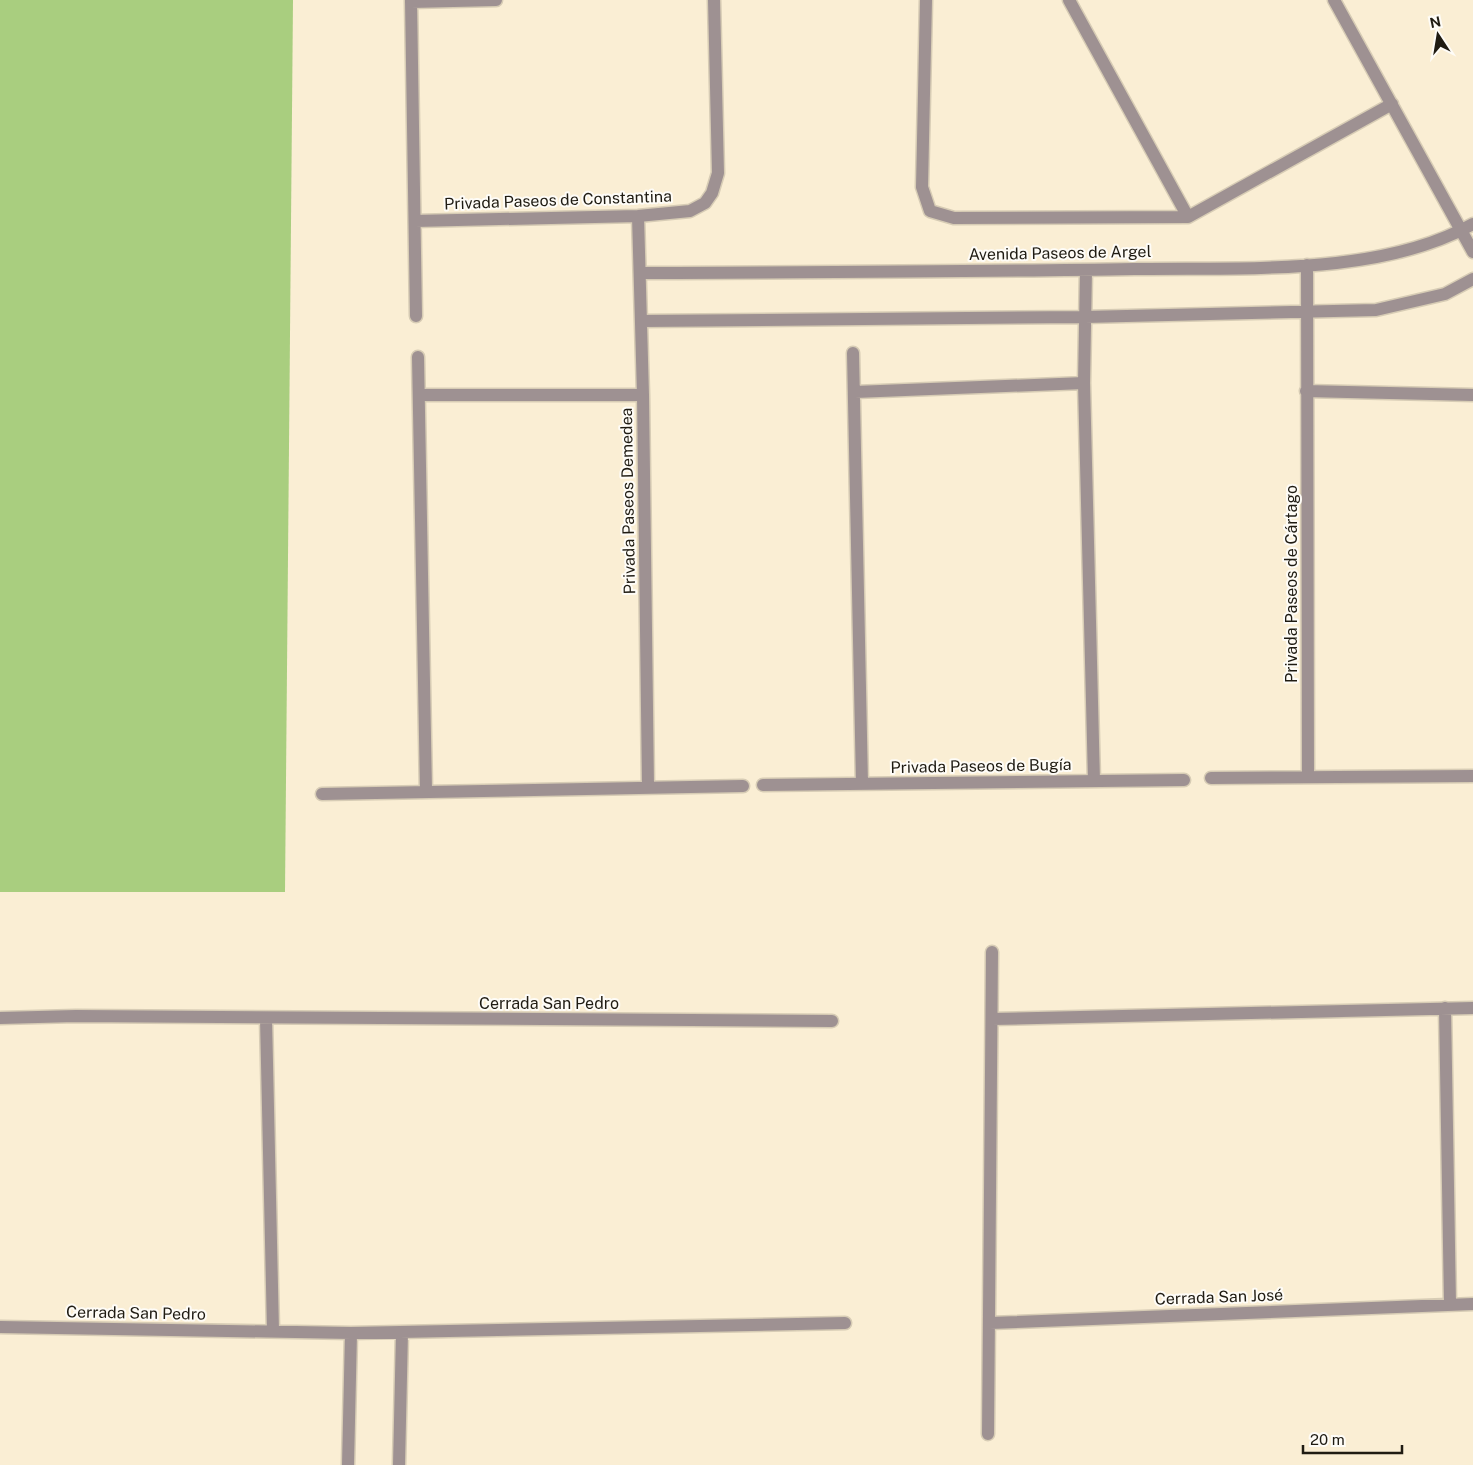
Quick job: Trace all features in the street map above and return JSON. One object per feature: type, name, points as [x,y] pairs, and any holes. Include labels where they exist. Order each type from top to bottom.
[{"type":"street","points":[[416,316],[411,1],[496,0]]},
{"type":"street","name":"Privada Paseos de Constantina","points":[[415,221],[638,216],[690,211],[705,202],[712,193],[718,173],[714,0]]},
{"type":"street","points":[[926,0],[922,187],[930,211],[954,218],[1188,217],[1392,104]]},
{"type":"street","points":[[1069,0],[1188,217]]},
{"type":"street","points":[[1334,0],[1473,252]]},
{"type":"street","name":"Privada Paseos Demedea","points":[[638,216],[642,321],[648,786]]},
{"type":"street","name":"Avenida Paseos de Argel","points":[[640,273],[1086,270],[1307,265],[1402,253],[1461,231],[1473,224]]},
{"type":"street","name":"Privada Paseos de Cártago","points":[[1307,265],[1308,777]]},
{"type":"street","name":"Privada Paseos de Bugía","points":[[862,784],[1094,781],[1084,383],[1086,270]]},
{"type":"street","points":[[642,321],[1085,317],[1376,310],[1445,294],[1473,279]]},
{"type":"street","points":[[763,785],[862,784],[853,353]]},
{"type":"street","points":[[418,357],[426,791]]},
{"type":"street","points":[[855,392],[1084,383]]},
{"type":"street","points":[[1306,391],[1473,395]]},
{"type":"street","points":[[420,395],[643,394]]},
{"type":"street","points":[[1211,778],[1473,776]]},
{"type":"street","points":[[1094,781],[1184,780]]},
{"type":"street","points":[[322,794],[648,786],[743,786]]},
{"type":"street","points":[[988,1434],[992,952]]},
{"type":"street","points":[[1445,1008],[1450,1304]]},
{"type":"street","points":[[992,1019],[1473,1008]]},
{"type":"street","name":"Cerrada San Pedro","points":[[0,1018],[76,1016],[832,1021]]},
{"type":"street","points":[[266,1018],[273,1331]]},
{"type":"street","name":"Cerrada San José","points":[[990,1322],[1473,1304]]},
{"type":"street","name":"Cerrada San Pedro","points":[[0,1327],[351,1333],[845,1323]]},
{"type":"street","points":[[399,1465],[402,1332]]},
{"type":"street","points":[[348,1465],[351,1333]]},
{"type":"green space","points":[[0,0],[293,0],[285,892],[0,892]]}]
